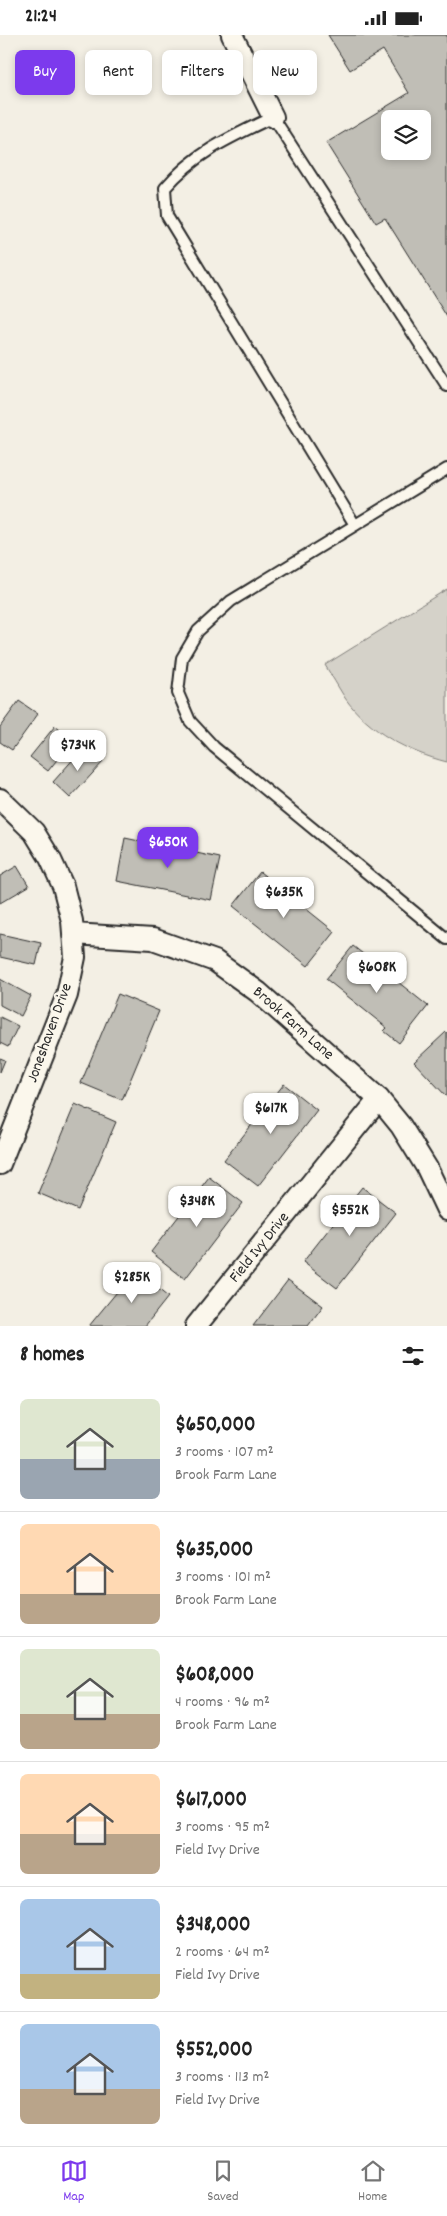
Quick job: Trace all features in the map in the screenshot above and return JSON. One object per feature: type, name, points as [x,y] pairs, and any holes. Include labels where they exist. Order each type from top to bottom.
[{"type":"street","points":[[232,35],[273,117]]},
{"type":"street","name":"Joneshaven Drive","points":[[0,799],[34,832],[64,886],[72,921],[75,957],[67,995],[0,1164]]},
{"type":"street","name":"Brook Farm Lane","points":[[73,934],[153,939],[215,961],[258,992],[379,1099],[401,1126],[427,1167],[447,1210]]},
{"type":"street","name":"Field Ivy Drive","points":[[196,1326],[379,1099]]},
{"type":"lane","points":[[355,525],[167,216],[165,188],[181,170],[219,143],[273,117],[447,386]]},
{"type":"lane","points":[[447,469],[231,601],[198,631],[182,658],[178,693],[190,721],[214,747],[447,939]]},
{"type":"shaded area","points":[[447,589],[447,762],[418,753],[378,731],[345,698],[325,665]]},
{"type":"building","points":[[328,35],[447,35],[447,317],[385,218],[376,223],[326,143],[409,93],[383,50],[350,70]]},
{"type":"building","points":[[19,701],[38,714],[12,750],[0,742],[0,727]]},
{"type":"building","points":[[55,726],[73,740],[48,771],[30,757]]},
{"type":"building","points":[[85,746],[103,762],[70,798],[53,782]]},
{"type":"building","points":[[125,838],[220,858],[211,900],[117,881]]},
{"type":"building","points":[[17,866],[29,886],[0,903],[0,876]]},
{"type":"building","points":[[260,872],[335,932],[308,966],[233,906]]},
{"type":"building","points":[[0,934],[41,943],[36,965],[0,957]]},
{"type":"building","points":[[353,946],[428,1006],[399,1043],[384,1031],[387,1028],[326,979]]},
{"type":"building","points":[[0,979],[31,996],[21,1016],[0,1005]]},
{"type":"building","points":[[118,994],[159,1011],[122,1100],[81,1083]]},
{"type":"building","points":[[0,1017],[18,1026],[8,1047],[0,1043]]},
{"type":"building","points":[[447,1033],[447,1097],[414,1062]]},
{"type":"building","points":[[0,1058],[5,1060],[0,1072]]},
{"type":"building","points":[[284,1084],[317,1110],[258,1186],[224,1160]]},
{"type":"building","points":[[75,1104],[116,1122],[78,1210],[38,1193]]},
{"type":"building","points":[[209,1177],[243,1203],[185,1279],[151,1252]]},
{"type":"building","points":[[362,1187],[396,1213],[337,1288],[303,1262]]},
{"type":"building","points":[[135,1270],[168,1297],[145,1326],[89,1326]]},
{"type":"building","points":[[288,1280],[323,1306],[308,1326],[253,1326]]}]
